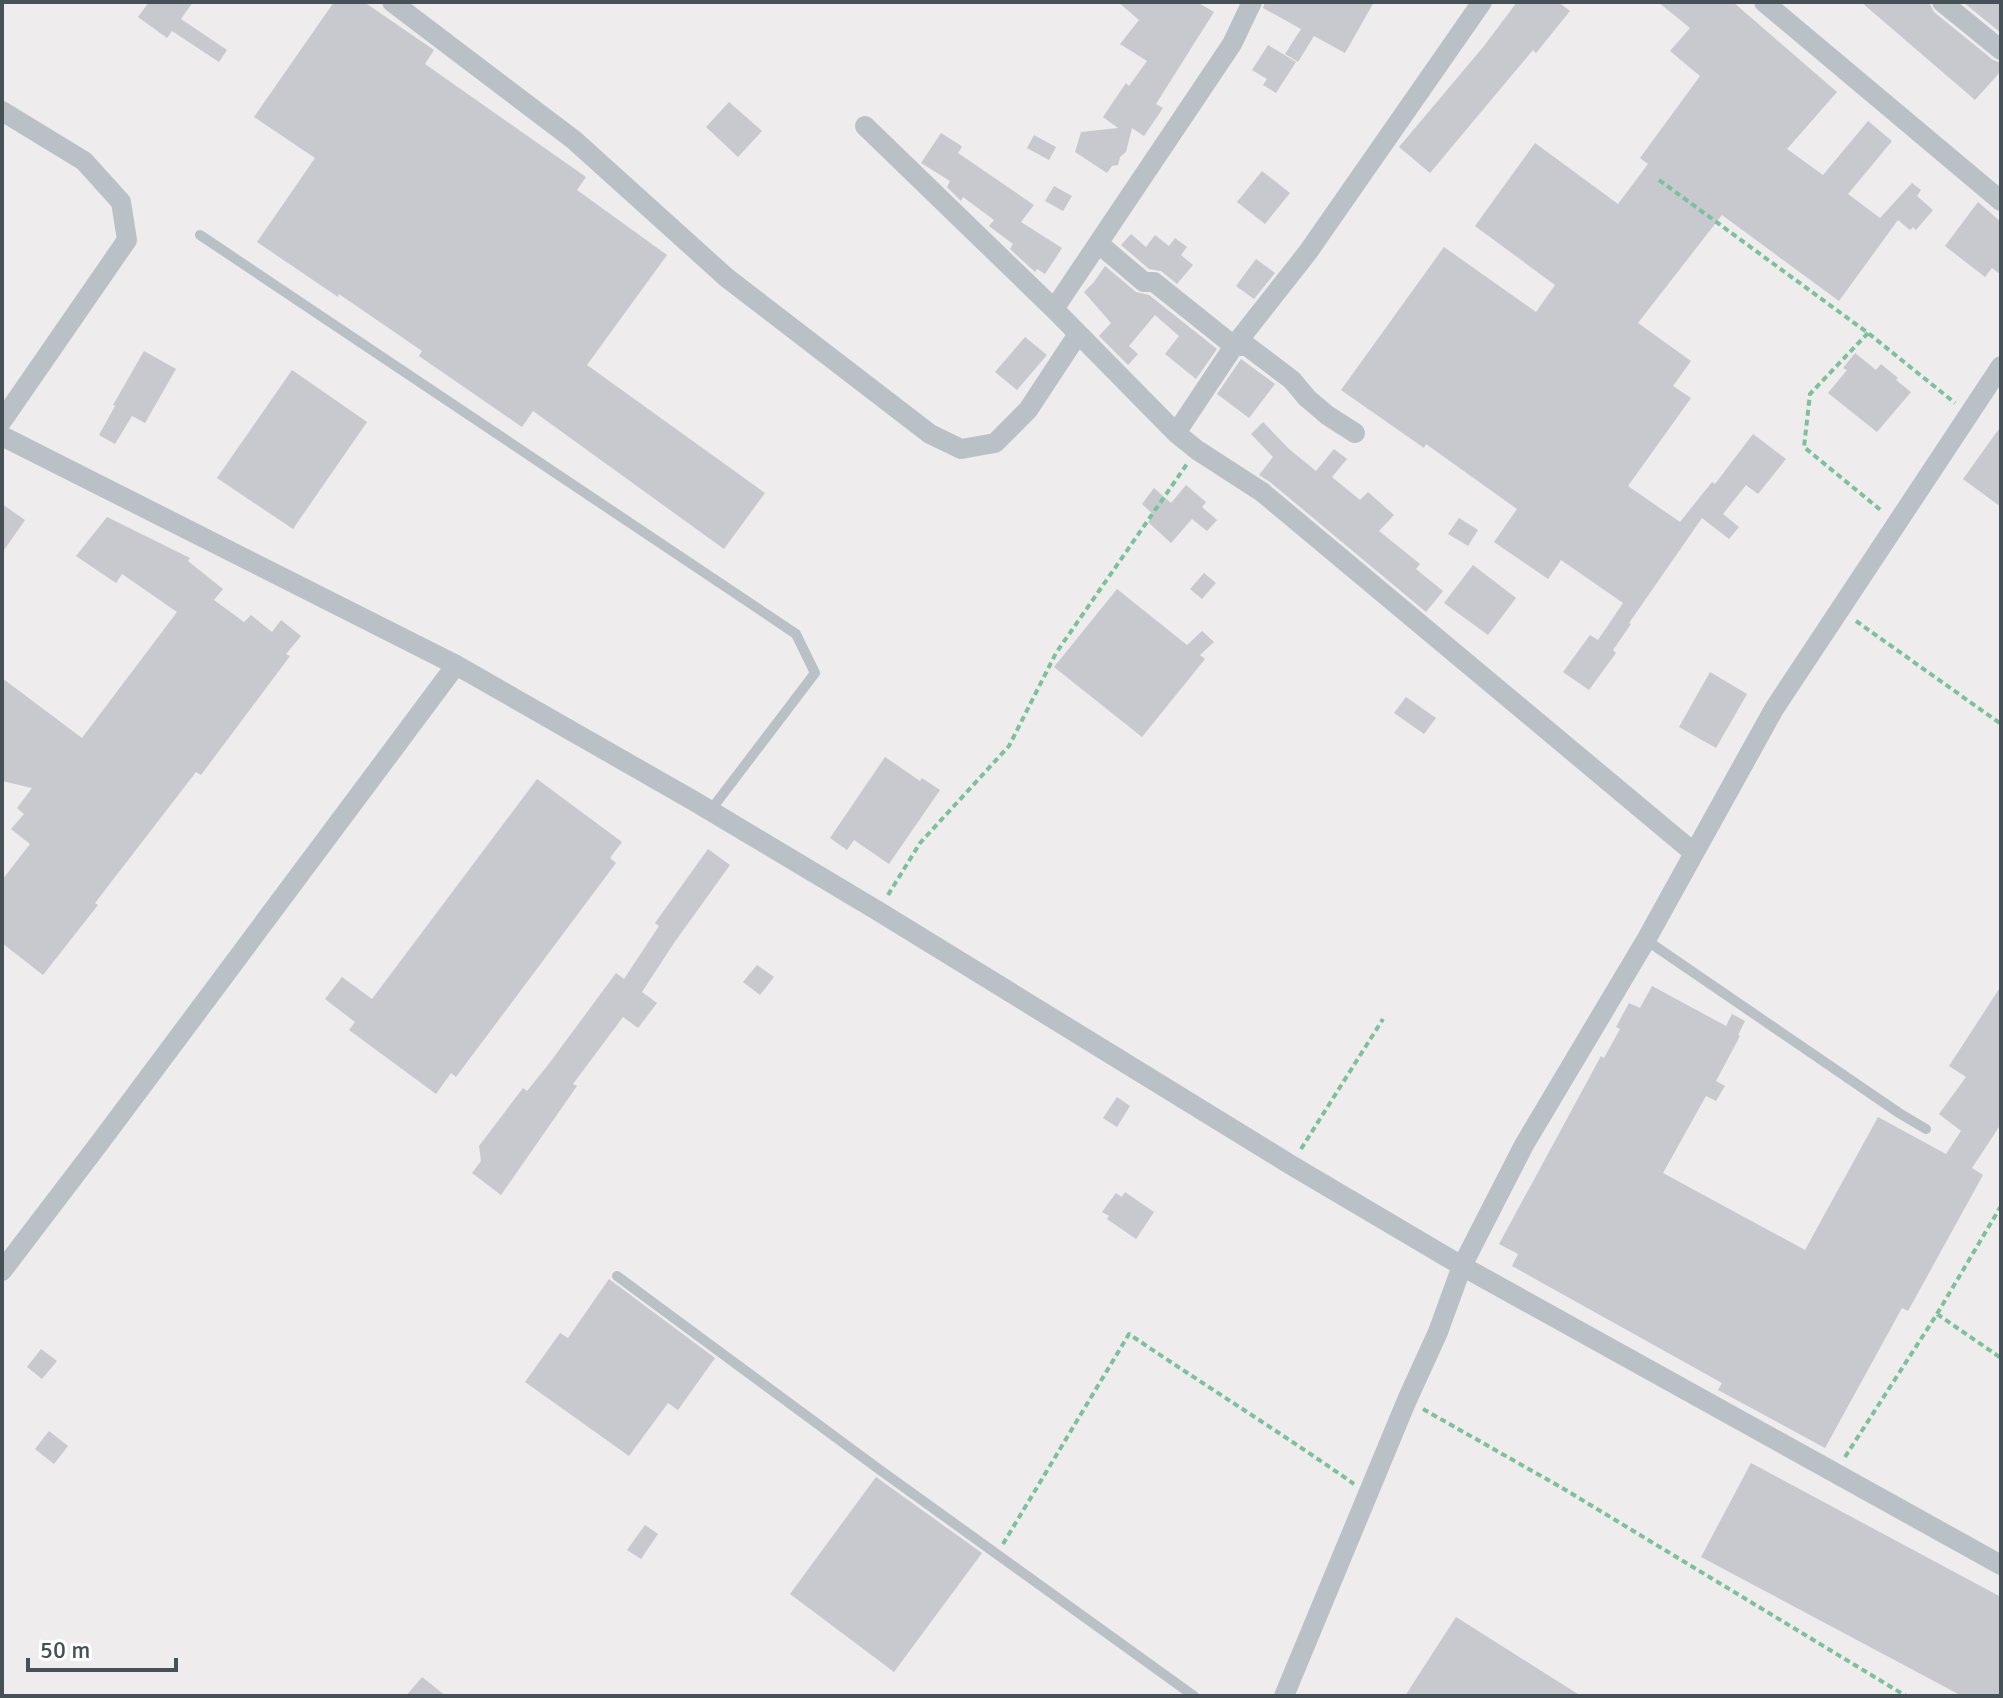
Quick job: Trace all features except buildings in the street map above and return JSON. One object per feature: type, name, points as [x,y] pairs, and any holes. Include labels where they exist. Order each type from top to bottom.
[{"type":"street","points":[[392,2],[574,140],[727,278],[930,434],[950,444],[961,449],[995,443],[1028,410],[1078,334]]},
{"type":"street","points":[[1054,309],[1232,44],[1252,2]]},
{"type":"street","points":[[1176,433],[1234,346],[1308,252],[1482,2]]},
{"type":"street","points":[[1764,2],[2001,201]]},
{"type":"street","points":[[1942,2],[2001,50]]},
{"type":"street","points":[[2,111],[84,161],[121,202],[127,240],[2,421]]},
{"type":"street","points":[[865,126],[1054,309],[1176,433],[1262,492],[1693,852]]},
{"type":"street","points":[[1099,244],[1144,282],[1154,282],[1234,346],[1247,346],[1292,380],[1327,415],[1355,433]]},
{"type":"street","points":[[1284,1696],[1438,1332],[1462,1266],[1524,1145],[1646,940],[1774,709],[2001,366]]},
{"type":"street","points":[[2,436],[456,665],[878,911],[1291,1165],[1462,1266],[2001,1565]]},
{"type":"street","points":[[2,1271],[456,665]]},
{"type":"lane","points":[[200,235],[796,634],[815,673],[710,811]]},
{"type":"lane","points":[[1646,940],[1926,1129]]},
{"type":"lane","points":[[617,1276],[1194,1696]]},
{"type":"path","points":[[1659,180],[1868,333],[1969,415]]},
{"type":"path","points":[[1868,333],[1810,394],[1804,447],[1897,523]]},
{"type":"path","points":[[878,911],[920,843],[1009,746],[1056,653],[1197,450]]},
{"type":"path","points":[[1840,609],[2001,724]]},
{"type":"path","points":[[1291,1165],[1383,1019]]},
{"type":"path","points":[[1835,1473],[1937,1314],[2001,1206]]},
{"type":"path","points":[[1937,1314],[2001,1358]]},
{"type":"path","points":[[997,1554],[1129,1334],[1369,1494]]},
{"type":"path","points":[[1407,1400],[1564,1489],[1906,1696]]}]
